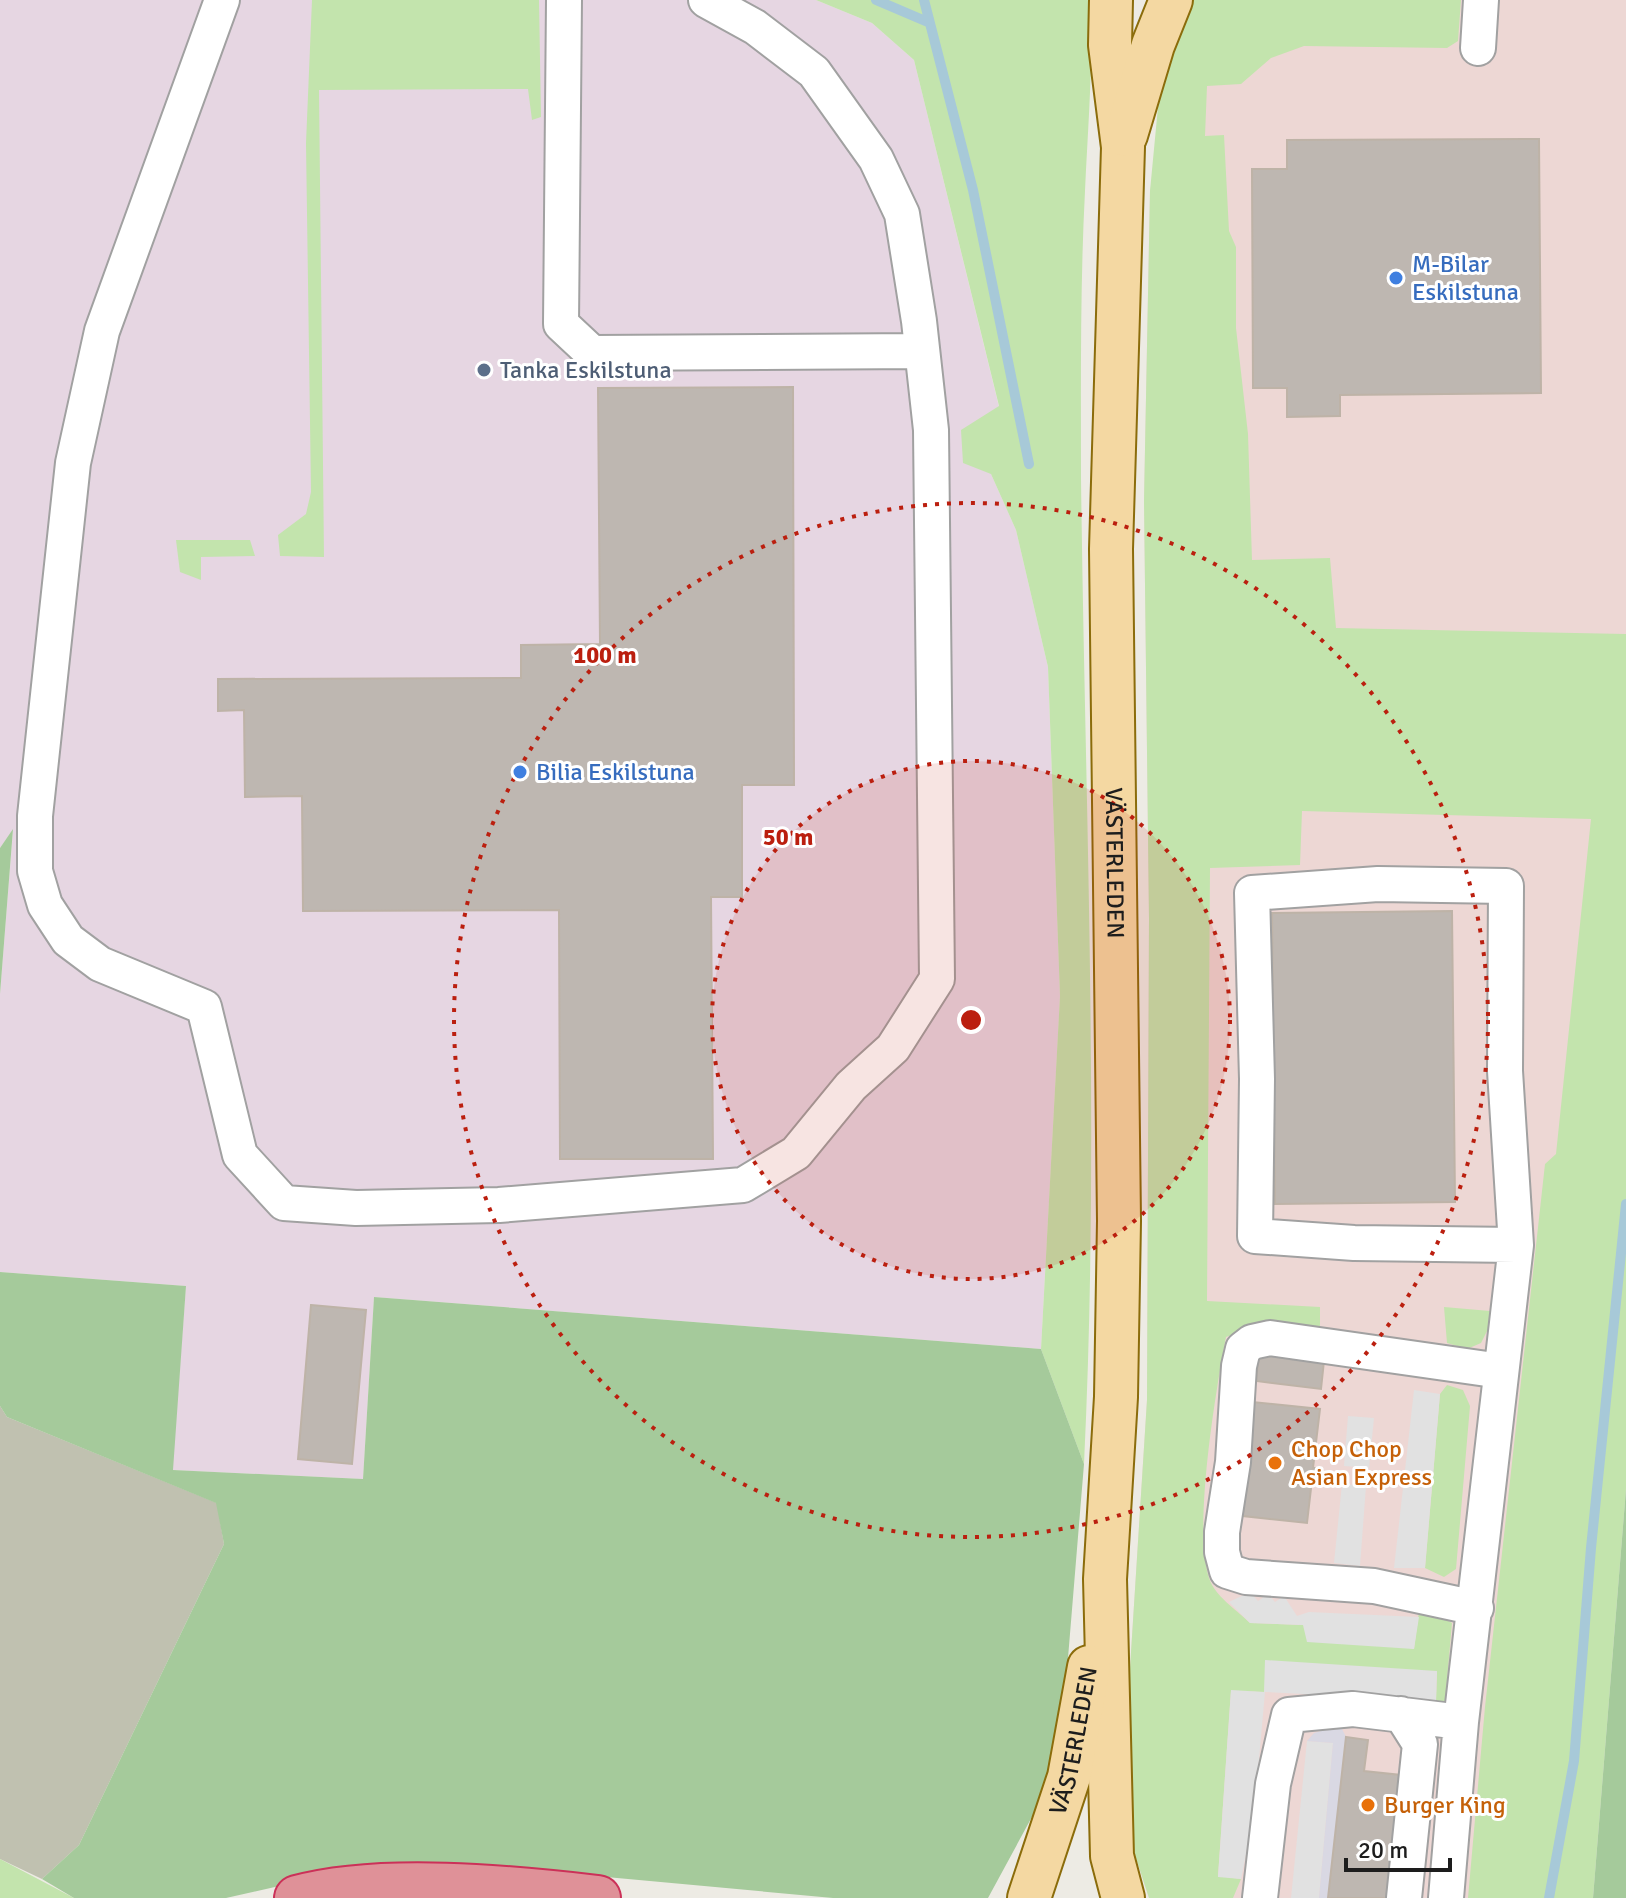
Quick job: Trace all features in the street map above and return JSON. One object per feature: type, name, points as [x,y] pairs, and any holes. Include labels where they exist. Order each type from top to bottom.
[{"type":"highway","points":[[297,1898],[367,1889],[431,1886],[598,1898]]},
{"type":"main road","name":"VÄSTERLEDEN","points":[[1111,0],[1110,45],[1123,147],[1111,549],[1119,1221],[1116,1397],[1105,1579],[1112,1856],[1123,1898]]},
{"type":"main road","name":"VÄSTERLEDEN","points":[[1123,147],[1153,45],[1171,0]]},
{"type":"main road","name":"VÄSTERLEDEN","points":[[1029,1898],[1069,1777],[1105,1579]]},
{"type":"lane","points":[[222,0],[102,331],[73,463],[44,713],[35,816],[35,871],[45,905],[68,940],[100,964],[204,1007],[240,1155],[284,1203],[356,1208],[499,1205],[743,1185],[796,1153],[851,1086],[893,1048],[937,979],[931,430],[902,214],[876,159],[814,72],[755,27],[706,0]]},
{"type":"lane","points":[[564,0],[561,324],[592,353],[922,351]]},
{"type":"lane","points":[[1478,48],[1481,0]]},
{"type":"lane","points":[[1446,1898],[1461,1722],[1516,1245],[1505,1071],[1506,886],[1378,884],[1252,893],[1257,1079],[1255,1236],[1354,1243],[1516,1245]]},
{"type":"lane","points":[[1476,1608],[1374,1586],[1246,1577],[1227,1571],[1222,1552],[1243,1349],[1252,1342],[1270,1338],[1501,1371]]},
{"type":"lane","points":[[1260,1898],[1273,1784],[1289,1715],[1353,1709],[1461,1722]]},
{"type":"lane","points":[[1401,1714],[1420,1744],[1404,1898]]},
{"type":"shaded area","points":[[0,0],[816,0],[872,23],[914,60],[999,407],[991,474],[1016,530],[1048,667],[1060,996],[1041,1349],[374,1297],[363,1479],[172,1470],[186,1286],[0,1272],[0,994],[13,830],[0,848]]},
{"type":"shaded area","points":[[1189,0],[1626,0],[1626,801],[1487,1898],[1149,1898],[1135,1855],[1125,1747],[1147,1400],[1149,918],[1144,501],[1150,191]]},
{"type":"shaded area","points":[[1414,1390],[1440,1394],[1425,1568],[1394,1568]]},
{"type":"shaded area","points":[[0,1406],[7,1417],[217,1503],[224,1544],[79,1845],[42,1879],[0,1859]]},
{"type":"shaded area","points":[[1348,1416],[1374,1418],[1369,1468],[1344,1466]]},
{"type":"shaded area","points":[[1342,1484],[1366,1486],[1360,1566],[1334,1563]]},
{"type":"shaded area","points":[[1250,1592],[1258,1601],[1268,1594],[1275,1602],[1284,1596],[1297,1616],[1309,1612],[1419,1617],[1414,1649],[1307,1642],[1303,1625],[1250,1623],[1229,1602]]},
{"type":"shaded area","points":[[1265,1660],[1437,1671],[1436,1701],[1265,1692],[1254,1815],[1241,1879],[1218,1877],[1231,1690],[1264,1692]]},
{"type":"shaded area","points":[[1342,1729],[1346,1737],[1328,1898],[1319,1898],[1333,1743],[1307,1741],[1314,1733]]},
{"type":"shaded area","points":[[1307,1741],[1333,1743],[1319,1898],[1291,1898]]},
{"type":"green space","points":[[312,0],[539,0],[541,117],[532,120],[528,89],[319,90],[324,557],[280,556],[278,535],[306,514],[311,492],[306,143]]},
{"type":"green space","points":[[816,0],[1091,0],[1081,370],[1091,1094],[1089,1341],[1084,1464],[1041,1349],[1060,996],[1048,667],[1016,530],[991,474],[963,463],[961,430],[999,406],[914,60],[872,23]]},
{"type":"green space","points":[[1189,0],[1461,0],[1458,41],[1447,48],[1304,46],[1271,58],[1241,84],[1207,86],[1205,136],[1224,135],[1229,231],[1236,247],[1236,328],[1248,434],[1252,560],[1330,558],[1336,628],[1626,634],[1626,1489],[1593,1898],[1468,1898],[1485,1707],[1545,1164],[1556,1154],[1591,819],[1302,811],[1300,865],[1210,868],[1207,1301],[1320,1307],[1320,1328],[1261,1324],[1226,1337],[1204,1499],[1205,1562],[1211,1583],[1250,1623],[1303,1625],[1414,1649],[1419,1611],[1431,1612],[1452,1623],[1445,1703],[1436,1701],[1437,1672],[1265,1692],[1231,1691],[1218,1876],[1241,1879],[1233,1898],[1149,1898],[1135,1855],[1125,1747],[1147,1400],[1149,918],[1144,501],[1150,191],[1160,86]]},
{"type":"green space","points":[[176,540],[250,540],[255,556],[201,557],[201,580],[180,572]]},
{"type":"green space","points":[[13,829],[0,994],[0,848]]},
{"type":"green space","points":[[0,1272],[186,1286],[173,1470],[363,1479],[374,1297],[1041,1349],[1084,1464],[1059,1767],[988,1898],[833,1898],[530,1870],[367,1866],[226,1898],[74,1898],[42,1879],[79,1845],[224,1544],[216,1503],[7,1417],[0,1406]]},
{"type":"green space","points":[[1444,1307],[1490,1311],[1488,1329],[1481,1343],[1467,1349],[1447,1343]]},
{"type":"green space","points":[[1447,1385],[1463,1390],[1470,1406],[1456,1569],[1444,1577],[1425,1568],[1440,1394]]},
{"type":"green space","points":[[1626,1489],[1626,1898],[1593,1898]]},
{"type":"green space","points":[[0,1859],[74,1898],[0,1898]]},
{"type":"building","name":"M-Bilar Eskilstuna","points":[[1539,139],[1541,393],[1340,395],[1340,416],[1287,417],[1287,388],[1253,388],[1252,169],[1287,169],[1287,140]]},
{"type":"building","name":"Bilia Eskilstuna","points":[[793,387],[794,785],[742,785],[742,897],[711,897],[713,1159],[560,1159],[559,910],[303,911],[302,796],[245,797],[244,710],[218,711],[218,679],[521,678],[521,645],[600,644],[598,388]]},
{"type":"building","points":[[1452,911],[1455,1202],[1275,1204],[1272,913]]},
{"type":"building","points":[[311,1305],[366,1310],[352,1464],[298,1459]]},
{"type":"building","points":[[1259,1354],[1324,1361],[1321,1389],[1256,1381]]},
{"type":"building","name":"Chop Chop Asian Express","points":[[1252,1402],[1320,1409],[1313,1468],[1321,1468],[1320,1480],[1312,1480],[1307,1523],[1243,1516]]},
{"type":"building","name":"Burger King","points":[[1346,1737],[1368,1740],[1364,1771],[1401,1775],[1395,1898],[1328,1898]]},
{"type":"waterway","points":[[876,0],[930,23]]},
{"type":"waterway","points":[[924,0],[973,190],[1029,464]]},
{"type":"waterway","points":[[1549,1898],[1574,1761],[1591,1548],[1626,1204]]},
{"type":"place","name":"M-Bilar Eskilstuna","points":[[1396,278]]},
{"type":"place","name":"Tanka Eskilstuna","points":[[484,370]]},
{"type":"place","name":"Bilia Eskilstuna","points":[[520,772]]},
{"type":"place","name":"Chop Chop Asian Express","points":[[1275,1463]]},
{"type":"place","name":"Burger King","points":[[1368,1805]]}]
